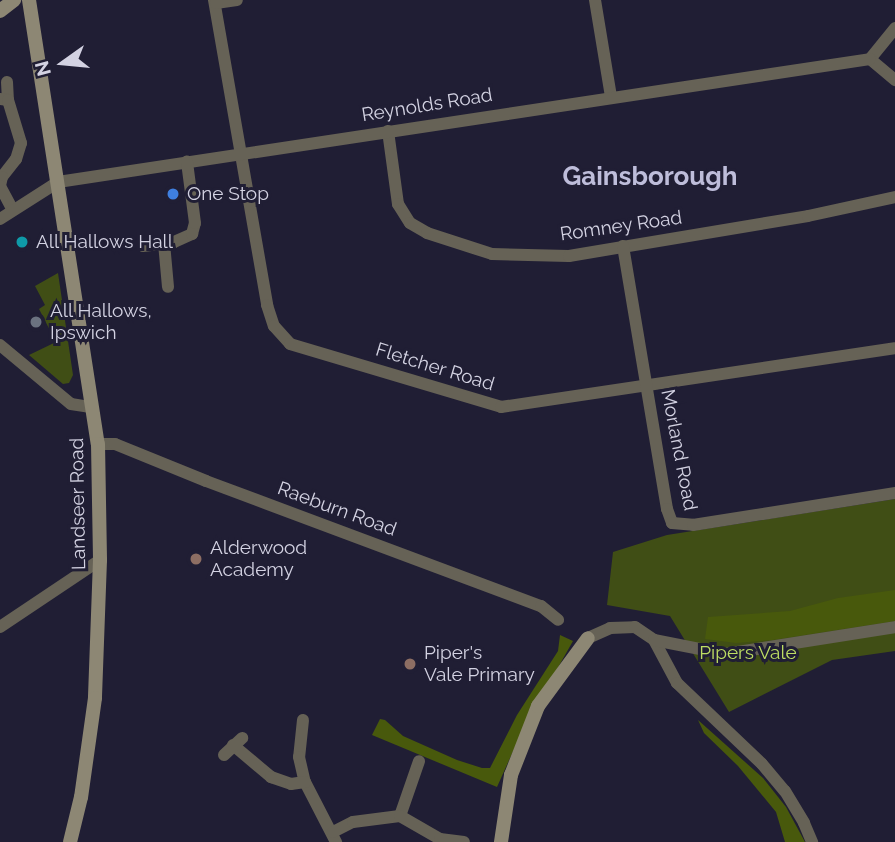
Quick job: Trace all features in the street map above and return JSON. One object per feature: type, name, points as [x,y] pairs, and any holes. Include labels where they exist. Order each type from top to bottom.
[{"type":"street","points":[[0,11],[13,0]]},
{"type":"street","name":"Landseer Road","points":[[29,0],[98,444],[100,560],[95,698],[81,797],[70,842]]},
{"type":"street","points":[[215,1],[237,0]]},
{"type":"street","points":[[595,0],[611,97]]},
{"type":"street","name":"Fletcher Road","points":[[215,1],[267,305],[274,326],[290,344],[501,407],[895,348]]},
{"type":"street","points":[[895,28],[870,59],[895,80]]},
{"type":"street","name":"Reynolds Road","points":[[0,219],[58,182],[870,59]]},
{"type":"street","points":[[8,82],[4,99],[21,143],[16,159],[2,177],[0,186],[13,210]]},
{"type":"street","name":"Romney Road","points":[[388,131],[398,204],[410,223],[427,233],[492,254],[569,256],[808,216],[895,197]]},
{"type":"street","points":[[143,246],[185,238],[192,234],[195,223],[187,162]]},
{"type":"street","points":[[164,243],[168,287]]},
{"type":"street","name":"Morland Road","points":[[623,246],[667,509],[672,523],[694,525],[895,493]]},
{"type":"street","points":[[0,345],[71,404],[92,407]]},
{"type":"street","name":"Raeburn Road","points":[[98,444],[115,444],[206,481],[541,606],[558,620]]},
{"type":"street","points":[[0,627],[100,560]]},
{"type":"street","points":[[501,842],[511,775],[538,706],[588,638],[610,628],[635,627],[654,640],[725,654],[895,627]]},
{"type":"street","points":[[654,640],[677,683],[762,764],[785,791],[804,822],[812,842]]},
{"type":"street","points":[[303,720],[299,757],[305,782],[335,837],[353,822],[400,816],[440,839],[464,842]]},
{"type":"street","points":[[233,746],[271,777],[291,784],[305,782]]},
{"type":"street","points":[[400,816],[419,761]]},
{"type":"green space","points":[[58,273],[73,375],[69,383],[63,384],[29,355],[56,342],[39,309],[45,305],[35,286]]},
{"type":"green space","name":"Pipers Vale","points":[[895,499],[895,651],[832,660],[729,712],[670,616],[607,605],[613,552],[667,535]]},
{"type":"green space","points":[[895,590],[895,621],[772,640],[736,643],[705,639],[708,617],[790,611],[838,598]]},
{"type":"green space","points":[[560,635],[573,641],[523,729],[497,787],[372,735],[380,719],[385,720],[403,736],[457,760],[490,768],[517,715],[558,651]]},
{"type":"green space","points":[[698,720],[763,778],[786,807],[805,842],[785,842],[776,812],[738,766],[704,733]]},
{"type":"place","name":"One Stop","points":[[173,194]]},
{"type":"place","name":"All Hallows Hall","points":[[22,242]]},
{"type":"place","name":"All Hallows, Ipswich","points":[[36,322]]},
{"type":"place","name":"Alderwood Academy","points":[[196,559]]},
{"type":"place","name":"Piper's Vale Primary","points":[[410,664]]},
{"type":"district","name":"Gainsborough","points":[[650,177]]}]
